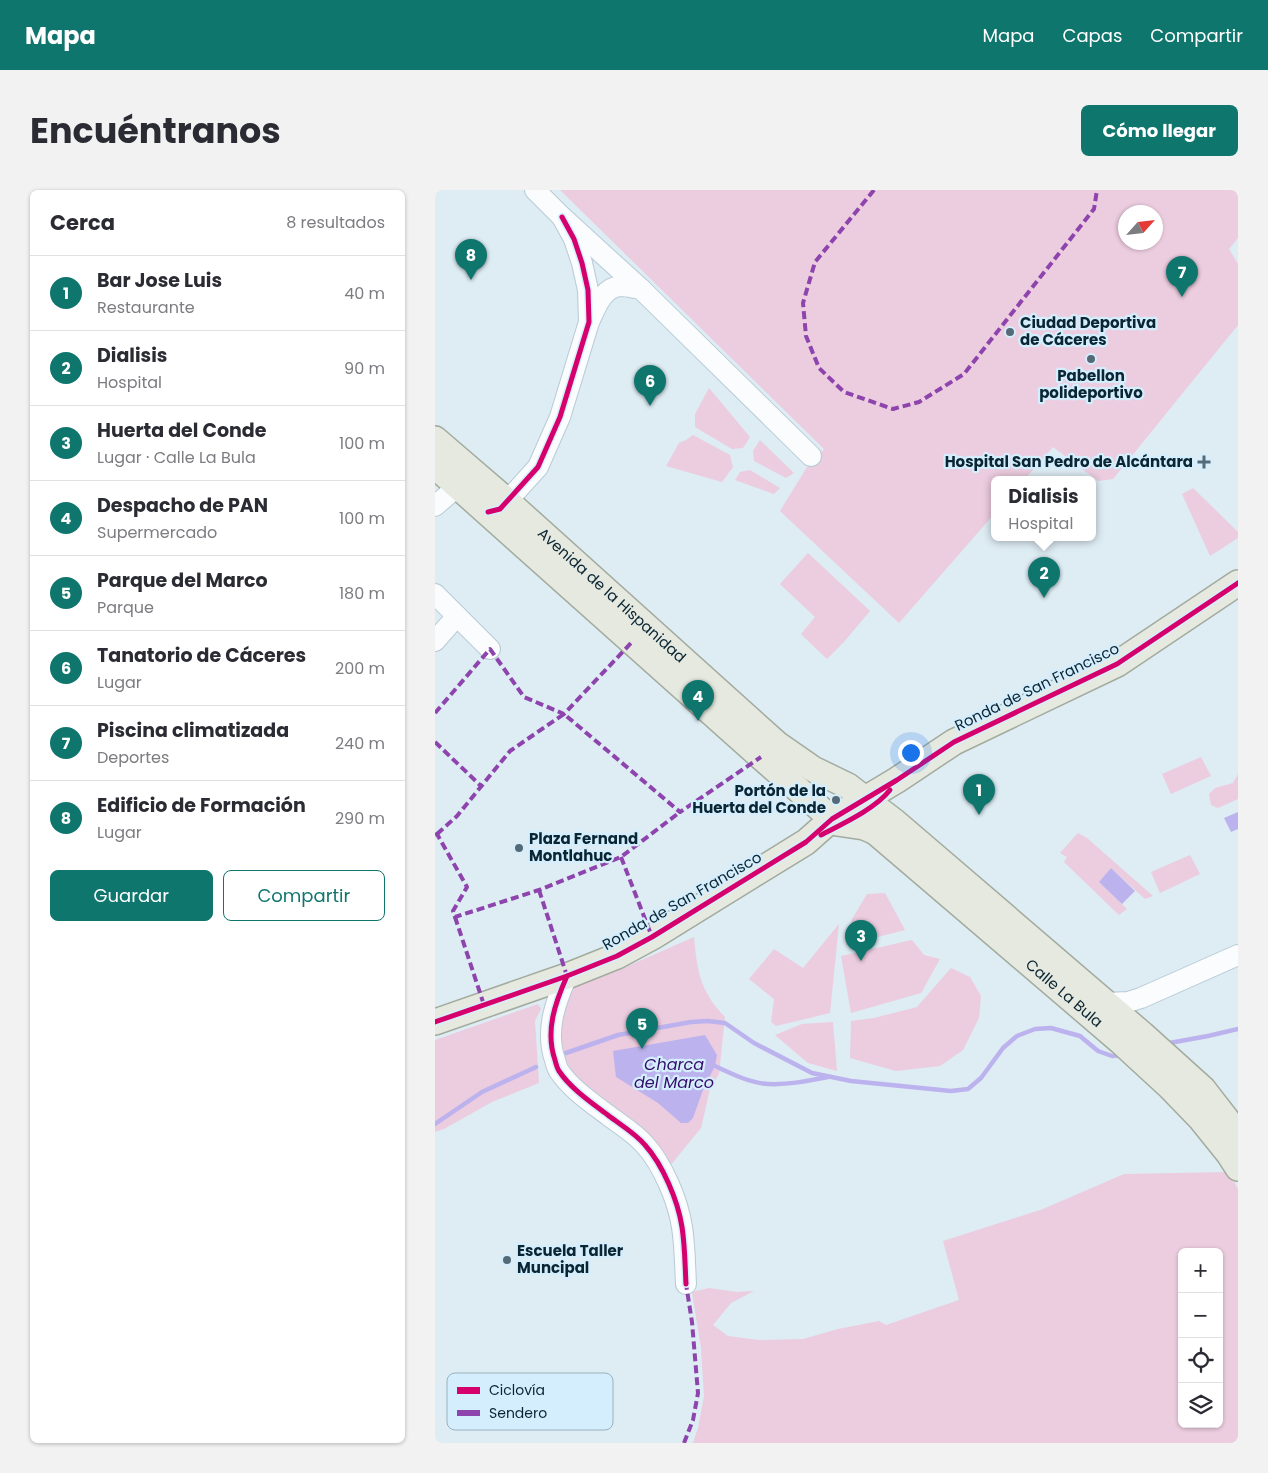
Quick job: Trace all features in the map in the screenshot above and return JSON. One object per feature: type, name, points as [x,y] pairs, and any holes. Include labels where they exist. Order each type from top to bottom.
[{"type":"main road","name":"Avenida de la Hispanidad","points":[[435,439],[498,506],[769,751],[866,804]]},
{"type":"main road","name":"Avenida de la Hispanidad","points":[[435,466],[458,486],[498,506]]},
{"type":"main road","name":"Ronda de San Francisco","points":[[435,1022],[567,976],[617,956],[652,937],[866,804],[954,742],[1117,664],[1238,583]]},
{"type":"main road","name":"Avenida de la Hispanidad","points":[[769,751],[848,786],[866,804]]},
{"type":"main road","name":"Calle La Bula","points":[[866,804],[864,827],[886,827],[1105,1003],[1170,1087],[1200,1118],[1238,1168]]},
{"type":"main road","name":"Calle La Bula","points":[[866,804],[886,827],[1131,1038],[1203,1089],[1238,1134]]},
{"type":"street","points":[[535,190],[619,278],[641,290],[811,456]]},
{"type":"street","points":[[562,217],[574,239],[588,273],[589,322]]},
{"type":"street","points":[[588,273],[602,278],[619,278]]},
{"type":"street","points":[[498,506],[538,467],[560,416],[589,322],[599,302],[619,278]]},
{"type":"street","points":[[435,506],[458,486]]},
{"type":"street","points":[[435,594],[490,649]]},
{"type":"street","points":[[435,641],[457,616]]},
{"type":"street","name":"Calle La Bula","points":[[1105,1003],[1121,1003],[1136,1000],[1238,954]]},
{"type":"street","points":[[567,976],[550,1026],[552,1047],[558,1070],[577,1091],[645,1144],[656,1161],[674,1199],[682,1226],[686,1280]]},
{"type":"shaded area","name":"Ciudad Deportiva de Cáceres","points":[[560,190],[1238,190],[1238,238],[1229,249],[1238,264],[1238,325],[1113,479],[1098,481],[1096,476],[1091,476],[1053,447],[1028,476],[991,476],[991,518],[899,623],[780,511],[807,467],[824,449]]},
{"type":"shaded area","points":[[709,388],[750,437],[743,448],[732,449],[695,427],[695,414]]},
{"type":"shaded area","points":[[693,435],[730,455],[733,467],[722,482],[666,466],[679,443]]},
{"type":"shaded area","points":[[760,440],[794,473],[786,478],[754,461],[753,451]]},
{"type":"shaded area","points":[[750,470],[780,488],[774,494],[735,480],[740,472]]},
{"type":"shaded area","points":[[1193,488],[1238,532],[1238,538],[1210,556],[1182,494]]},
{"type":"shaded area","points":[[808,553],[870,611],[827,659],[801,634],[815,617],[780,584]]},
{"type":"shaded area","points":[[1201,757],[1211,776],[1171,794],[1162,774]]},
{"type":"shaded area","points":[[1238,774],[1238,799],[1218,808],[1211,805],[1209,794],[1215,788],[1233,783]]},
{"type":"shaded area","points":[[1078,833],[1087,838],[1153,896],[1145,899],[1111,868],[1100,882],[1127,909],[1119,915],[1064,862],[1067,857],[1060,853]]},
{"type":"shaded area","points":[[1190,855],[1200,874],[1160,893],[1151,872]]},
{"type":"shaded area","points":[[885,893],[905,930],[846,945],[852,919],[867,894]]},
{"type":"shaded area","points":[[839,924],[830,1013],[776,1026],[771,1022],[774,999],[749,979],[774,949],[803,968]]},
{"type":"shaded area","points":[[694,937],[701,980],[710,999],[725,1017],[719,1074],[710,1089],[701,1128],[669,1167],[572,1072],[565,1058],[560,1040],[560,1031],[564,1007],[574,988]]},
{"type":"shaded area","points":[[912,940],[924,955],[940,959],[921,993],[851,1013],[841,956]]},
{"type":"shaded area","points":[[951,968],[970,977],[981,996],[979,1018],[963,1050],[940,1066],[896,1071],[850,1058],[851,1021],[874,1018],[917,1007]]},
{"type":"shaded area","points":[[538,1004],[541,1009],[535,1021],[539,1083],[492,1102],[444,1129],[435,1132],[435,1040]]},
{"type":"shaded area","points":[[833,1022],[837,1071],[808,1063],[775,1035],[802,1024]]},
{"type":"shaded area","points":[[1229,1172],[1238,1189],[1238,1443],[693,1443],[704,1396],[701,1348],[692,1292],[709,1288],[737,1292],[754,1291],[731,1303],[713,1325],[728,1336],[759,1340],[803,1339],[838,1329],[879,1321],[886,1325],[959,1300],[943,1241],[1043,1209],[1124,1174]]},
{"type":"water","points":[[1238,812],[1238,829],[1231,832],[1224,818]]},
{"type":"water","points":[[1111,868],[1135,891],[1122,904],[1099,882]]},
{"type":"water","name":"Charca del Marco","points":[[705,1035],[717,1055],[715,1066],[703,1090],[693,1118],[688,1123],[681,1123],[658,1103],[616,1077],[613,1051]]},
{"type":"waterway","points":[[566,1053],[618,1035],[691,1022],[708,1021],[725,1023],[754,1043],[812,1073],[851,1081],[951,1091],[968,1089],[981,1078],[1003,1048],[1017,1036],[1035,1029],[1051,1028],[1080,1036],[1098,1051],[1112,1056],[1123,1055]]},
{"type":"waterway","points":[[1164,1044],[1238,1029]]},
{"type":"waterway","points":[[715,1066],[748,1080],[768,1084],[791,1083],[828,1077]]},
{"type":"waterway","points":[[435,1124],[482,1092],[536,1067]]},
{"type":"marked path","points":[[874,190],[815,262],[803,303],[806,336],[819,368],[844,392],[893,409],[919,402],[964,374],[1094,209],[1097,190]]},
{"type":"marked path","points":[[435,713],[490,649],[524,697],[564,714],[632,642]]},
{"type":"marked path","points":[[437,834],[457,816],[510,751],[564,714],[680,812],[761,757]]},
{"type":"marked path","points":[[435,742],[481,786]]},
{"type":"marked path","points":[[435,835],[437,834],[467,887],[453,911],[455,917],[539,890],[621,857],[680,812]]},
{"type":"marked path","points":[[621,857],[652,937]]},
{"type":"marked path","points":[[539,890],[567,976]]},
{"type":"marked path","points":[[455,917],[484,1005]]},
{"type":"marked path","points":[[684,1443],[693,1420],[698,1393],[692,1322],[686,1284]]},
{"type":"cycle path","points":[[488,512],[500,509],[538,467],[560,417],[589,322],[588,290],[582,263],[574,239],[562,217]]},
{"type":"cycle path","points":[[435,1022],[567,976],[617,956],[652,937],[806,842],[832,819],[897,780],[954,742],[1117,664],[1238,583]]},
{"type":"cycle path","points":[[821,835],[867,810],[890,790]]},
{"type":"cycle path","points":[[567,976],[555,1007],[551,1028],[552,1049],[557,1067],[564,1078],[576,1090],[637,1137],[652,1153],[664,1173],[673,1195],[682,1227],[686,1284]]},
{"type":"place","name":"Edificio de Formación","points":[[471,280]]},
{"type":"place","name":"Piscina climatizada","points":[[1182,297]]},
{"type":"place","name":"Ciudad Deportiva de Cáceres","points":[[1010,332]]},
{"type":"place","name":"Pabellon polideportivo","points":[[1091,359]]},
{"type":"place","name":"Tanatorio de Cáceres","points":[[650,406]]},
{"type":"place","name":"Hospital San Pedro de Alcántara","points":[[1204,462]]},
{"type":"place","name":"Dialisis","points":[[1044,598]]},
{"type":"place","name":"Despacho de PAN","points":[[698,721]]},
{"type":"place","name":"Portón de la Huerta del Conde","points":[[836,800]]},
{"type":"place","name":"Bar Jose Luis","points":[[979,815]]},
{"type":"place","name":"Plaza Fernand Montlahuc","points":[[519,848]]},
{"type":"place","name":"Huerta del Conde","points":[[861,961]]},
{"type":"place","name":"Parque del Marco","points":[[642,1049]]},
{"type":"place","name":"Escuela Taller Muncipal","points":[[507,1260]]}]
